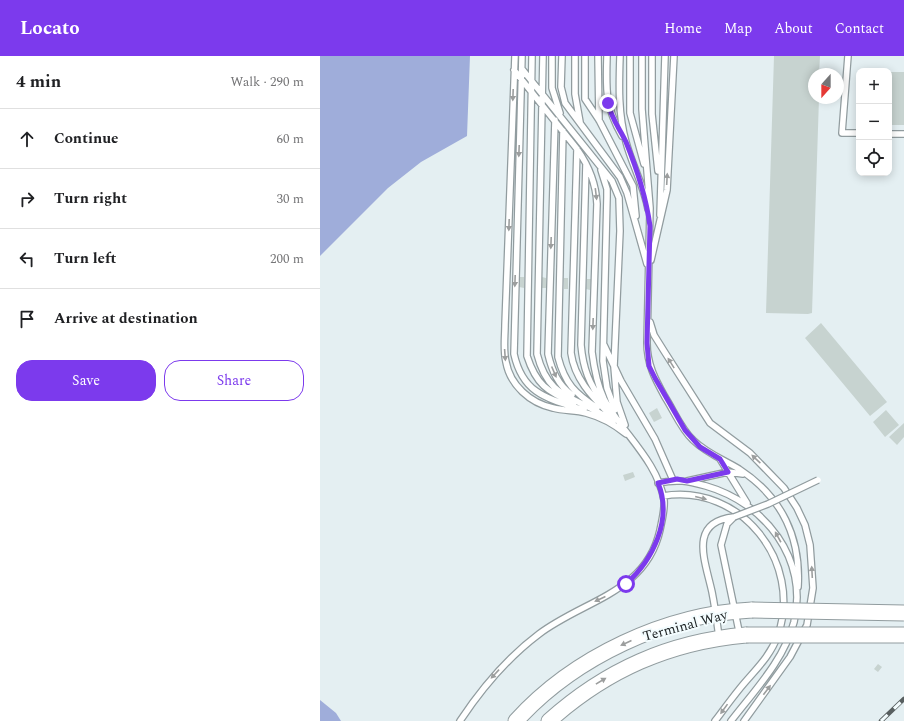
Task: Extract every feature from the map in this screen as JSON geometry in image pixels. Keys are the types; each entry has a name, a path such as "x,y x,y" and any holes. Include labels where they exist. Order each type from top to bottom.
{"main road":[{"name":"Terminal Way","path":"516,721 551,689 590,662 614,648 668,626 716,615 752,610 904,614"},
{"name":"Terminal Way","path":"548,721 569,703 620,669 674,648 719,638 743,635 904,635"}],"lane":[{"path":"522,56 514,341 517,366 528,385 542,396 600,415 626,433 633,440"},
{"path":"532,56 526,342 530,366 539,382 549,392 608,419 633,440"},
{"path":"543,56 536,343 541,368 544,377 557,390 603,415 633,440"},
{"path":"552,56 552,88 555,100 565,122"},
{"path":"562,56 561,87 568,109 580,122 620,177 627,193 649,270"},
{"path":"575,56 575,94 580,122"},
{"path":"585,56 585,99 599,120 633,186 635,194 636,222"},
{"path":"598,56 599,120"},
{"path":"607,56 608,103 615,124 626,142"},
{"path":"620,56 619,97 626,142 644,194 650,226"},
{"path":"630,56 630,113 649,184"},
{"path":"642,56 642,109 649,184 650,226 647,354 655,378 692,439 720,459 749,476 769,495 779,508 789,527 798,555 798,599 794,622 785,645 762,683 731,721"},
{"path":"652,56 652,114 661,190"},
{"path":"658,231 661,190 665,56"},
{"path":"649,270 667,190 674,56"},
{"path":"848,56 842,133 856,133"},
{"path":"515,59 618,191 620,208 614,367 617,402 622,418 633,440"},
{"path":"515,59 505,325 505,360 507,369 516,385 536,402 553,408 596,416 608,421 626,433"},
{"path":"514,70 577,149 586,162 595,183 597,204 593,361 599,388 605,400 633,440"},
{"path":"555,120 548,345 550,364 557,380 567,392 606,416 633,440"},
{"path":"564,131 558,357 566,380 572,388 612,419 633,440"},
{"path":"892,134 904,134"},
{"path":"577,149 570,346 572,364 579,379 585,387 633,440"},
{"path":"586,162 581,345 582,361 587,378 593,389 633,440"},
{"path":"460,721 494,675 538,635 568,615 621,588 634,577 643,566 656,544 662,521 663,496 658,483 615,410 607,388 602,361 607,197 605,180 598,164"},
{"path":"648,312 654,335 702,412 720,432 761,463 784,488 797,508 810,545 813,588 807,625 790,657 744,721"},
{"path":"603,336 606,350 614,367 655,439 673,480"},
{"path":"720,459 749,506"},
{"path":"687,481 728,472 738,472 749,476"},
{"path":"658,483 673,480 687,481 722,491 749,506 769,524 778,536 790,562 798,588"},
{"path":"719,638 702,545 709,528 720,519 734,517 768,504 818,480"},
{"path":"663,496 676,494 692,496 717,503 731,510 760,533 772,550 778,566 783,602 780,628 775,642 760,667 742,686 715,721"},
{"path":"734,517 727,524 722,535 722,554 743,635"},
{"path":"557,721 569,703"}],"water":[{"path":"320,56 470,56 467,136 421,162 388,188 320,256"},
{"path":"320,700 336,713 341,721 320,721"}],"building":[{"path":"774,56 820,56 819,68 808,68 808,104 819,104 812,313 766,313"},
{"path":"892,72 904,72 904,125 892,125"},
{"path":"520,277 524,277 524,288 519,287"},
{"path":"542,277 546,278 546,288 541,288"},
{"path":"564,278 568,278 568,289 564,289"},
{"path":"587,279 591,279 590,290 586,289"},
{"path":"821,323 887,402 870,416 805,338"},
{"path":"657,408 662,418 654,422 649,413"},
{"path":"886,410 899,425 885,437 873,422"},
{"path":"904,423 904,437 897,445 889,437"},
{"path":"633,472 635,477 625,481 623,475"},
{"path":"878,664 882,667 878,672 874,669"}],"railway":[{"path":"881,721 904,699"}],"route":[{"path":"608,103 615,124 626,142 648,208 650,226 647,354 649,366 685,430 700,447 720,459 728,472 687,481 677,479 658,483 663,496 664,508 656,544 643,566 626,584"}]}
